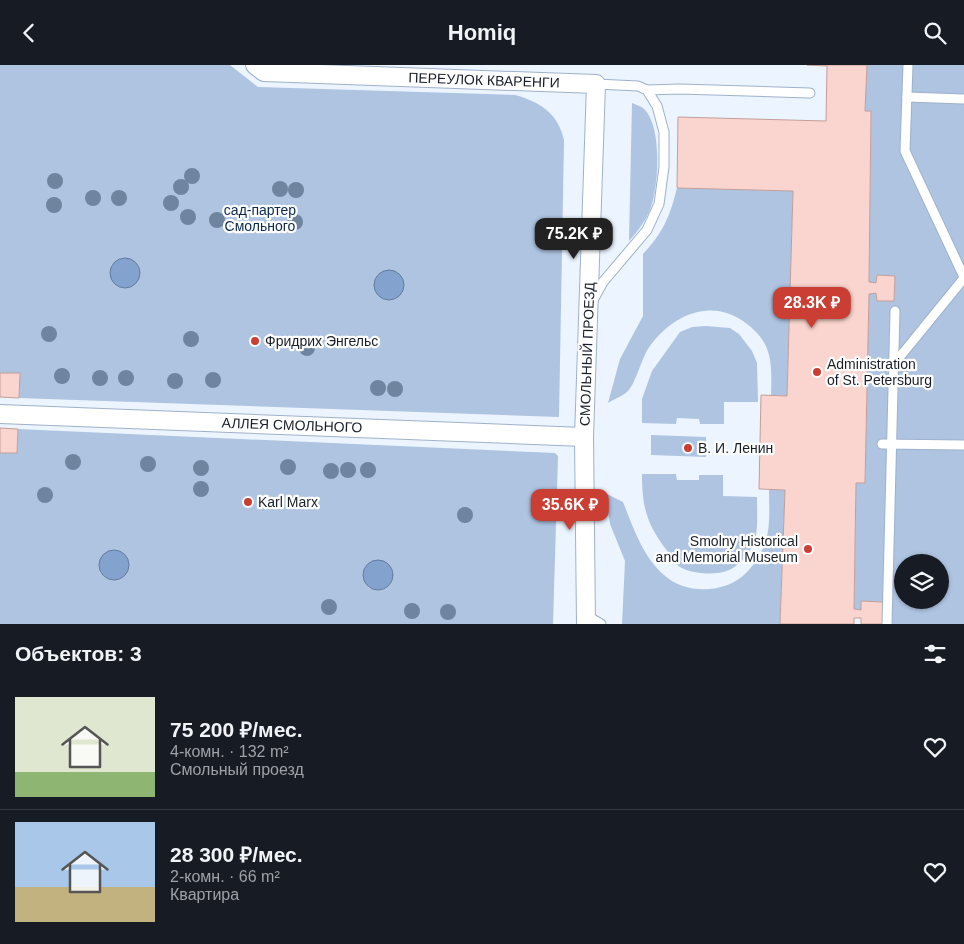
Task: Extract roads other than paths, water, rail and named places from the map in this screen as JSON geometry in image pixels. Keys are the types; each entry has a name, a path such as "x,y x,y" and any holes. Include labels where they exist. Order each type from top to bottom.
{"street":[{"name":"ПЕРЕУЛОК КВАРЕНГИ","path":"255,65 264,73 596,84"},
{"name":"СМОЛЬНЫЙ ПРОЕЗД","path":"591,621 584,437 596,84"},
{"name":"АЛЛЕЯ СМОЛЬНОГО","path":"0,414 584,437"}],"lane":[{"path":"894,364 964,278 905,151 908,65"},
{"path":"596,84 638,86 647,90 679,89 810,93"},
{"path":"588,308 603,282 647,230 659,204 664,167 664,132 657,106 647,90"},
{"path":"907,97 964,99"},
{"path":"888,624 895,311"},
{"path":"882,444 964,445"}],"place":[{"name":"Фридрих Энгельс","path":"255,341"},
{"name":"Administration of St. Petersburg","path":"817,372"},
{"name":"В. И. Ленин","path":"688,448"},
{"name":"Karl Marx","path":"248,502"},
{"name":"Smolny Historical and Memorial Museum","path":"808,549"}],"park label":[{"name":"сад-партер Смольного","path":"260,218"}]}
